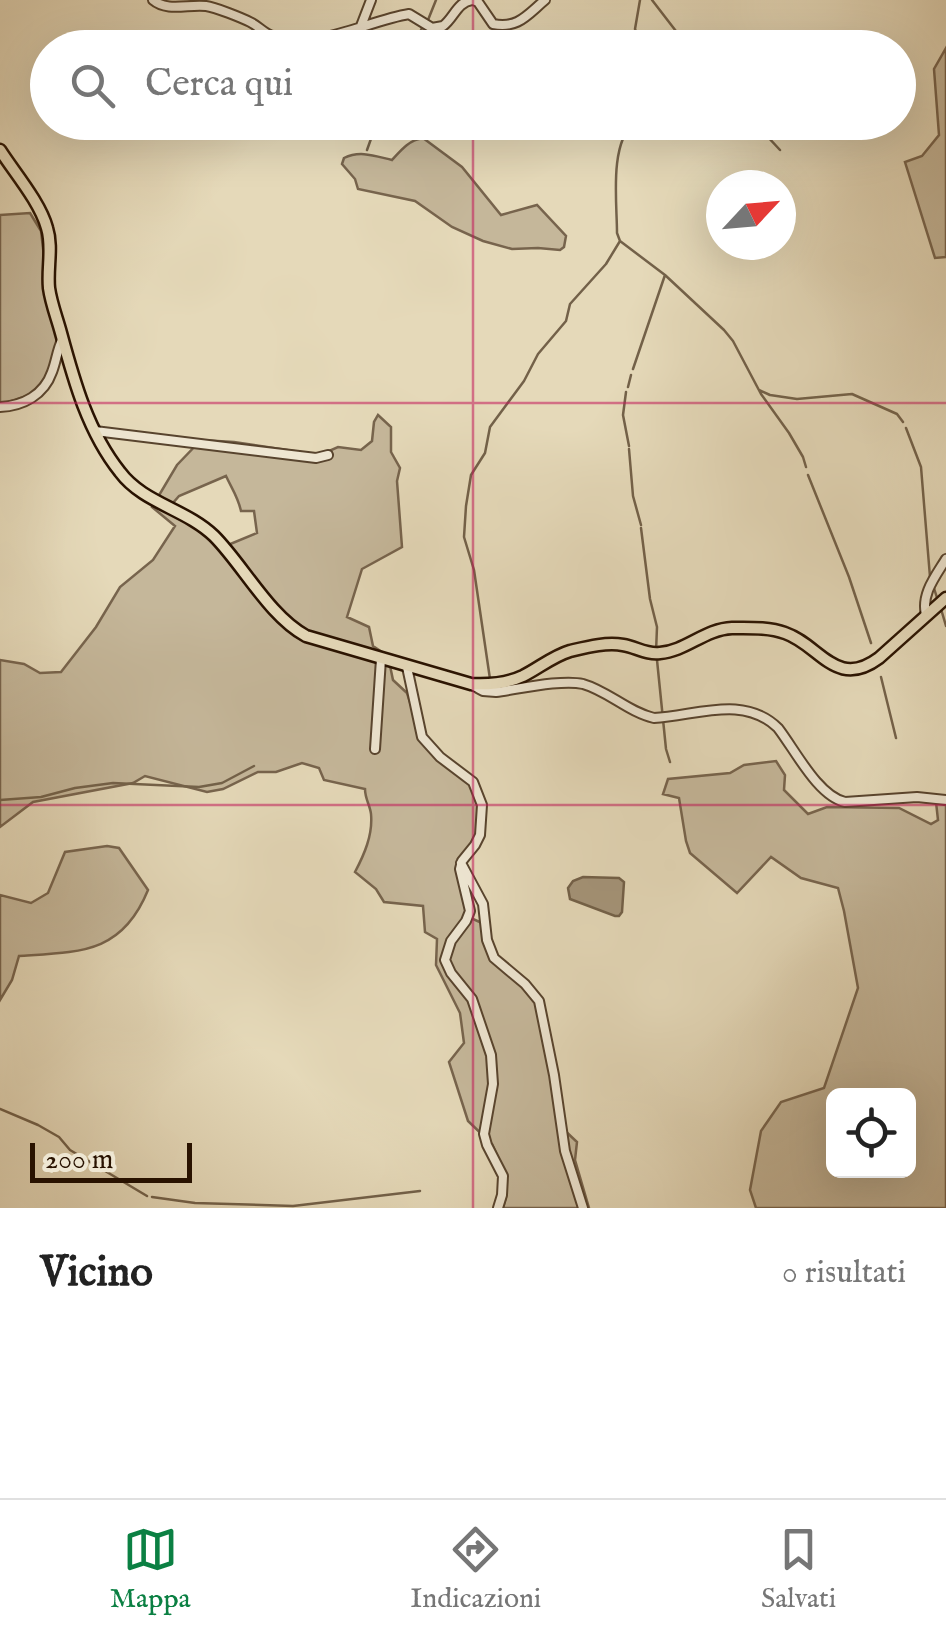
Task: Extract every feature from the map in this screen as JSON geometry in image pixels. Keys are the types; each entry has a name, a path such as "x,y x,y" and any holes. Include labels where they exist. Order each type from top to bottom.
{"main road":[{"path":"0,150 46,222 49,286 62,339 77,388 116,468 150,497 202,526 294,628 310,638 470,684 513,680 562,654 596,646 624,646 657,654 722,629 771,630 790,635 833,666 852,668 873,662 941,602"}],"street":[{"path":"153,0 166,6 212,6 261,30"},
{"path":"361,26 372,0"},
{"path":"352,30 409,14 432,28 443,26 458,6 473,0 493,24 506,27 515,25 546,0"},
{"path":"0,408 23,404 42,387 52,374 62,339"},
{"path":"95,431 316,458 328,455"},
{"path":"926,615 923,602 946,559"},
{"path":"375,749 381,659"},
{"path":"407,667 422,736 440,758 473,782 479,794 480,834 461,863 460,873 470,911 451,941 446,960 450,973 472,999 491,1055 493,1084 484,1134 503,1176 498,1208"},
{"path":"470,684 496,692 578,683 644,716 726,708 754,712 778,728 824,790 837,800 946,800"},
{"path":"461,863 483,904 494,958 531,989 541,1008 567,1158 583,1208"}],"shaded area":[{"path":"946,48 946,257 935,258 905,162 922,156 939,135 934,69"},
{"path":"426,140 462,167 501,215 537,205 566,236 564,247 512,249 483,241 452,227 415,201 358,189 342,164 344,158 356,154 392,160 409,143"},
{"path":"30,213 41,231 58,341 49,374 30,395 5,403 0,402 0,215"},
{"path":"378,415 391,427 391,452 400,468 397,481 402,547 362,569 347,617 369,627 373,646 388,656 393,680 407,693 421,736 471,784 479,801 476,837 457,869 466,916 482,923 486,945 526,987 537,1005 560,1126 577,1142 575,1160 589,1208 503,1208 505,1173 492,1144 468,1121 449,1062 464,1043 460,1013 436,965 437,939 425,932 423,906 384,902 376,889 355,872 371,830 365,789 324,780 319,768 302,763 276,772 258,772 223,789 207,792 145,776 133,783 33,802 0,827 0,660 24,664 40,673 61,672 96,627 120,587 153,560 175,526 152,507 177,465 201,440 320,455 338,447 361,450 372,441","holes":["226,476 241,511 254,511 257,533 228,545 202,520 173,503 179,496"]},
{"path":"776,761 785,775 784,790 808,814 827,807 899,808 931,824 938,820 936,802 946,805 946,1208 756,1208 750,1190 761,1131 781,1102 824,1088 858,988 838,888 801,878 771,857 737,893 690,853 679,798 663,794 668,779 730,773 744,765"},
{"path":"119,848 148,890 137,911 125,927 97,946 19,956 12,980 0,1000 0,895 31,903 48,893 65,852"},
{"path":"583,877 619,878 624,882 619,916 570,899 568,888"}],"waterway":[{"path":"428,20 436,0"},
{"path":"635,30 640,0"},
{"path":"652,0 675,30"},
{"path":"367,150 371,140"},
{"path":"623,140 616,174 620,241 665,275 724,330 806,467"},
{"path":"771,140 780,150"},
{"path":"490,679 474,570 464,537 471,475 485,453 490,427 524,381 538,354 566,321 570,304 606,264 620,241"},
{"path":"633,369 665,275"},
{"path":"628,387 631,375"},
{"path":"759,390 797,399 852,394 897,414 903,422"},
{"path":"626,392 623,415 629,446"},
{"path":"906,428 921,467 930,577"},
{"path":"629,449 633,496 641,525"},
{"path":"808,475 871,643"},
{"path":"641,528 657,627 656,652"},
{"path":"933,585 938,601"},
{"path":"941,609 946,626"},
{"path":"657,660 670,762"},
{"path":"881,677 896,738"},
{"path":"0,800 41,797 113,783 199,787 222,783 254,766"},
{"path":"0,1109 59,1137 70,1150 147,1196"},
{"path":"152,1197 195,1203 293,1206 420,1191"}]}
